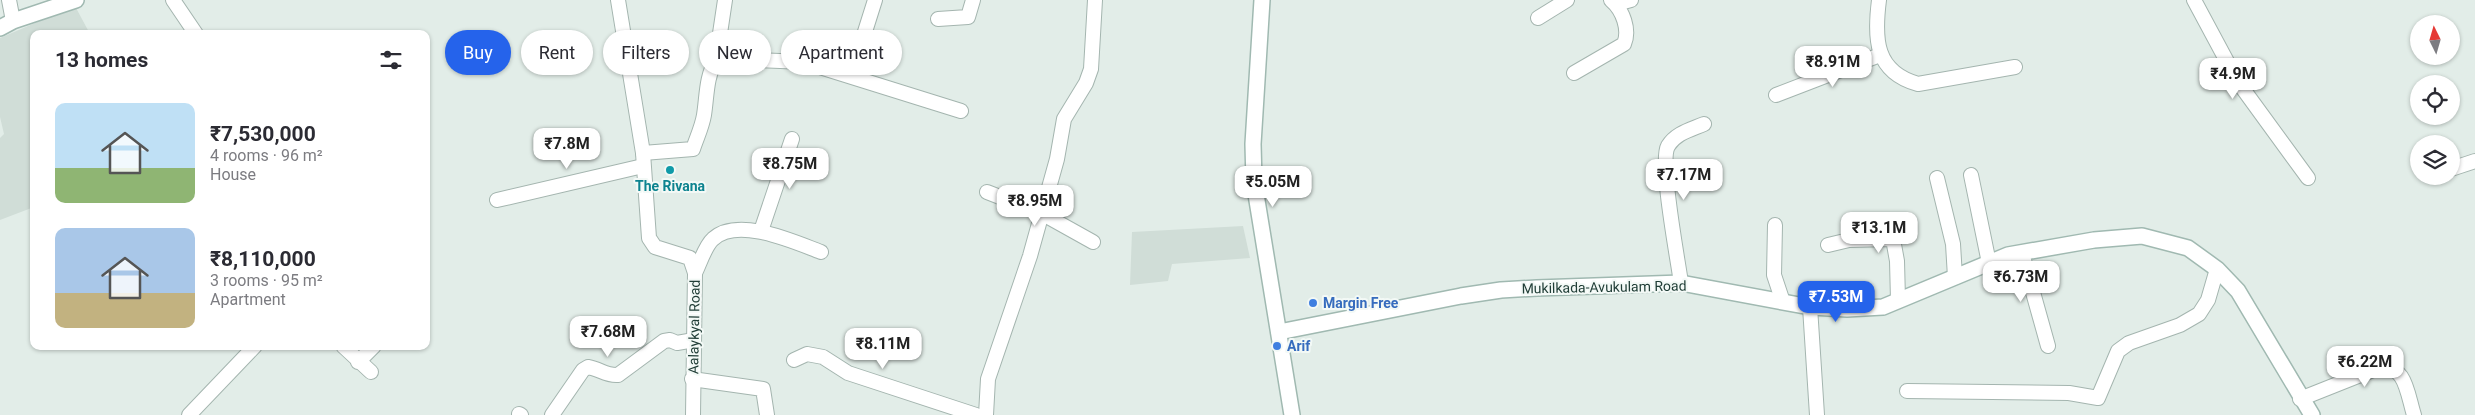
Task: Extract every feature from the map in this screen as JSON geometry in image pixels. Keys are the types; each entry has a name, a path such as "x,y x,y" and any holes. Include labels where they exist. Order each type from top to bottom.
{"main road":[{"path":"7,25 76,0"},
{"path":"1262,0 1253,144 1254,182 1292,415"},
{"name":"Mukilkada-Avukulam Road","path":"1279,332 1501,290 1681,283 1810,307 1847,309 1883,306 2008,256 2094,240 2142,236 2188,248 2217,269 2238,291 2300,399 2312,415"}],"street":[{"path":"7,25 9,0"},
{"path":"173,0 193,30"},
{"path":"618,0 643,159 649,238 656,247 697,257 711,240 719,234 729,231 761,231 821,252"},
{"path":"720,30 725,0"},
{"path":"851,76 875,0"},
{"path":"938,19 968,16 973,0"},
{"path":"986,415 988,379 1030,256 1056,159 1064,119 1086,83 1091,69 1095,0"},
{"path":"1538,18 1567,0"},
{"path":"1574,73 1624,44 1627,37 1627,27 1614,2 1631,0"},
{"path":"1879,0 1876,23 1880,55 1890,70 1903,80 1918,84 2015,67"},
{"path":"2194,0 2238,82 2308,178"},
{"path":"1776,95 1880,55"},
{"path":"771,61 804,62 962,111"},
{"path":"497,200 643,159 692,149 700,131 710,75"},
{"path":"1681,283 1668,193 1667,147 1677,136 1704,124"},
{"path":"761,231 792,139"},
{"path":"2460,165 2475,161"},
{"path":"1971,176 1990,263"},
{"path":"1937,178 1953,244 1955,277"},
{"path":"987,192 1041,214 1093,242"},
{"path":"1775,225 1774,275 1783,302"},
{"path":"1828,245 1849,240 1892,239 1897,261 1898,300"},
{"path":"2022,253 2048,346"},
{"name":"Aalaykyal Road","path":"694,415 692,379 697,257"},
{"path":"1907,391 2068,393 2098,398 2118,351 2129,343 2180,324 2199,314 2208,300 2217,269"},
{"path":"1810,307 1818,415"},
{"path":"552,415 583,370 588,367 600,370 609,376 618,375 664,341 670,340 677,343 694,340"},
{"path":"189,415 251,350"},
{"path":"346,350 371,372"},
{"path":"358,362 370,350"},
{"path":"794,360 807,354 823,358 848,373 976,415"},
{"path":"2300,399 2387,366 2396,368 2401,375 2414,415"},
{"path":"692,379 763,388 767,415"}],"shaded area":[{"path":"75,6 88,30 30,30 30,209 0,220 0,138 4,134 0,117 0,38"},
{"path":"1243,226 1250,258 1172,264 1168,281 1130,285 1132,232"}],"place":[{"name":"The Rivana","path":"670,170"},
{"name":"Margin Free","path":"1313,303"},
{"name":"Arif","path":"1277,346"}]}
